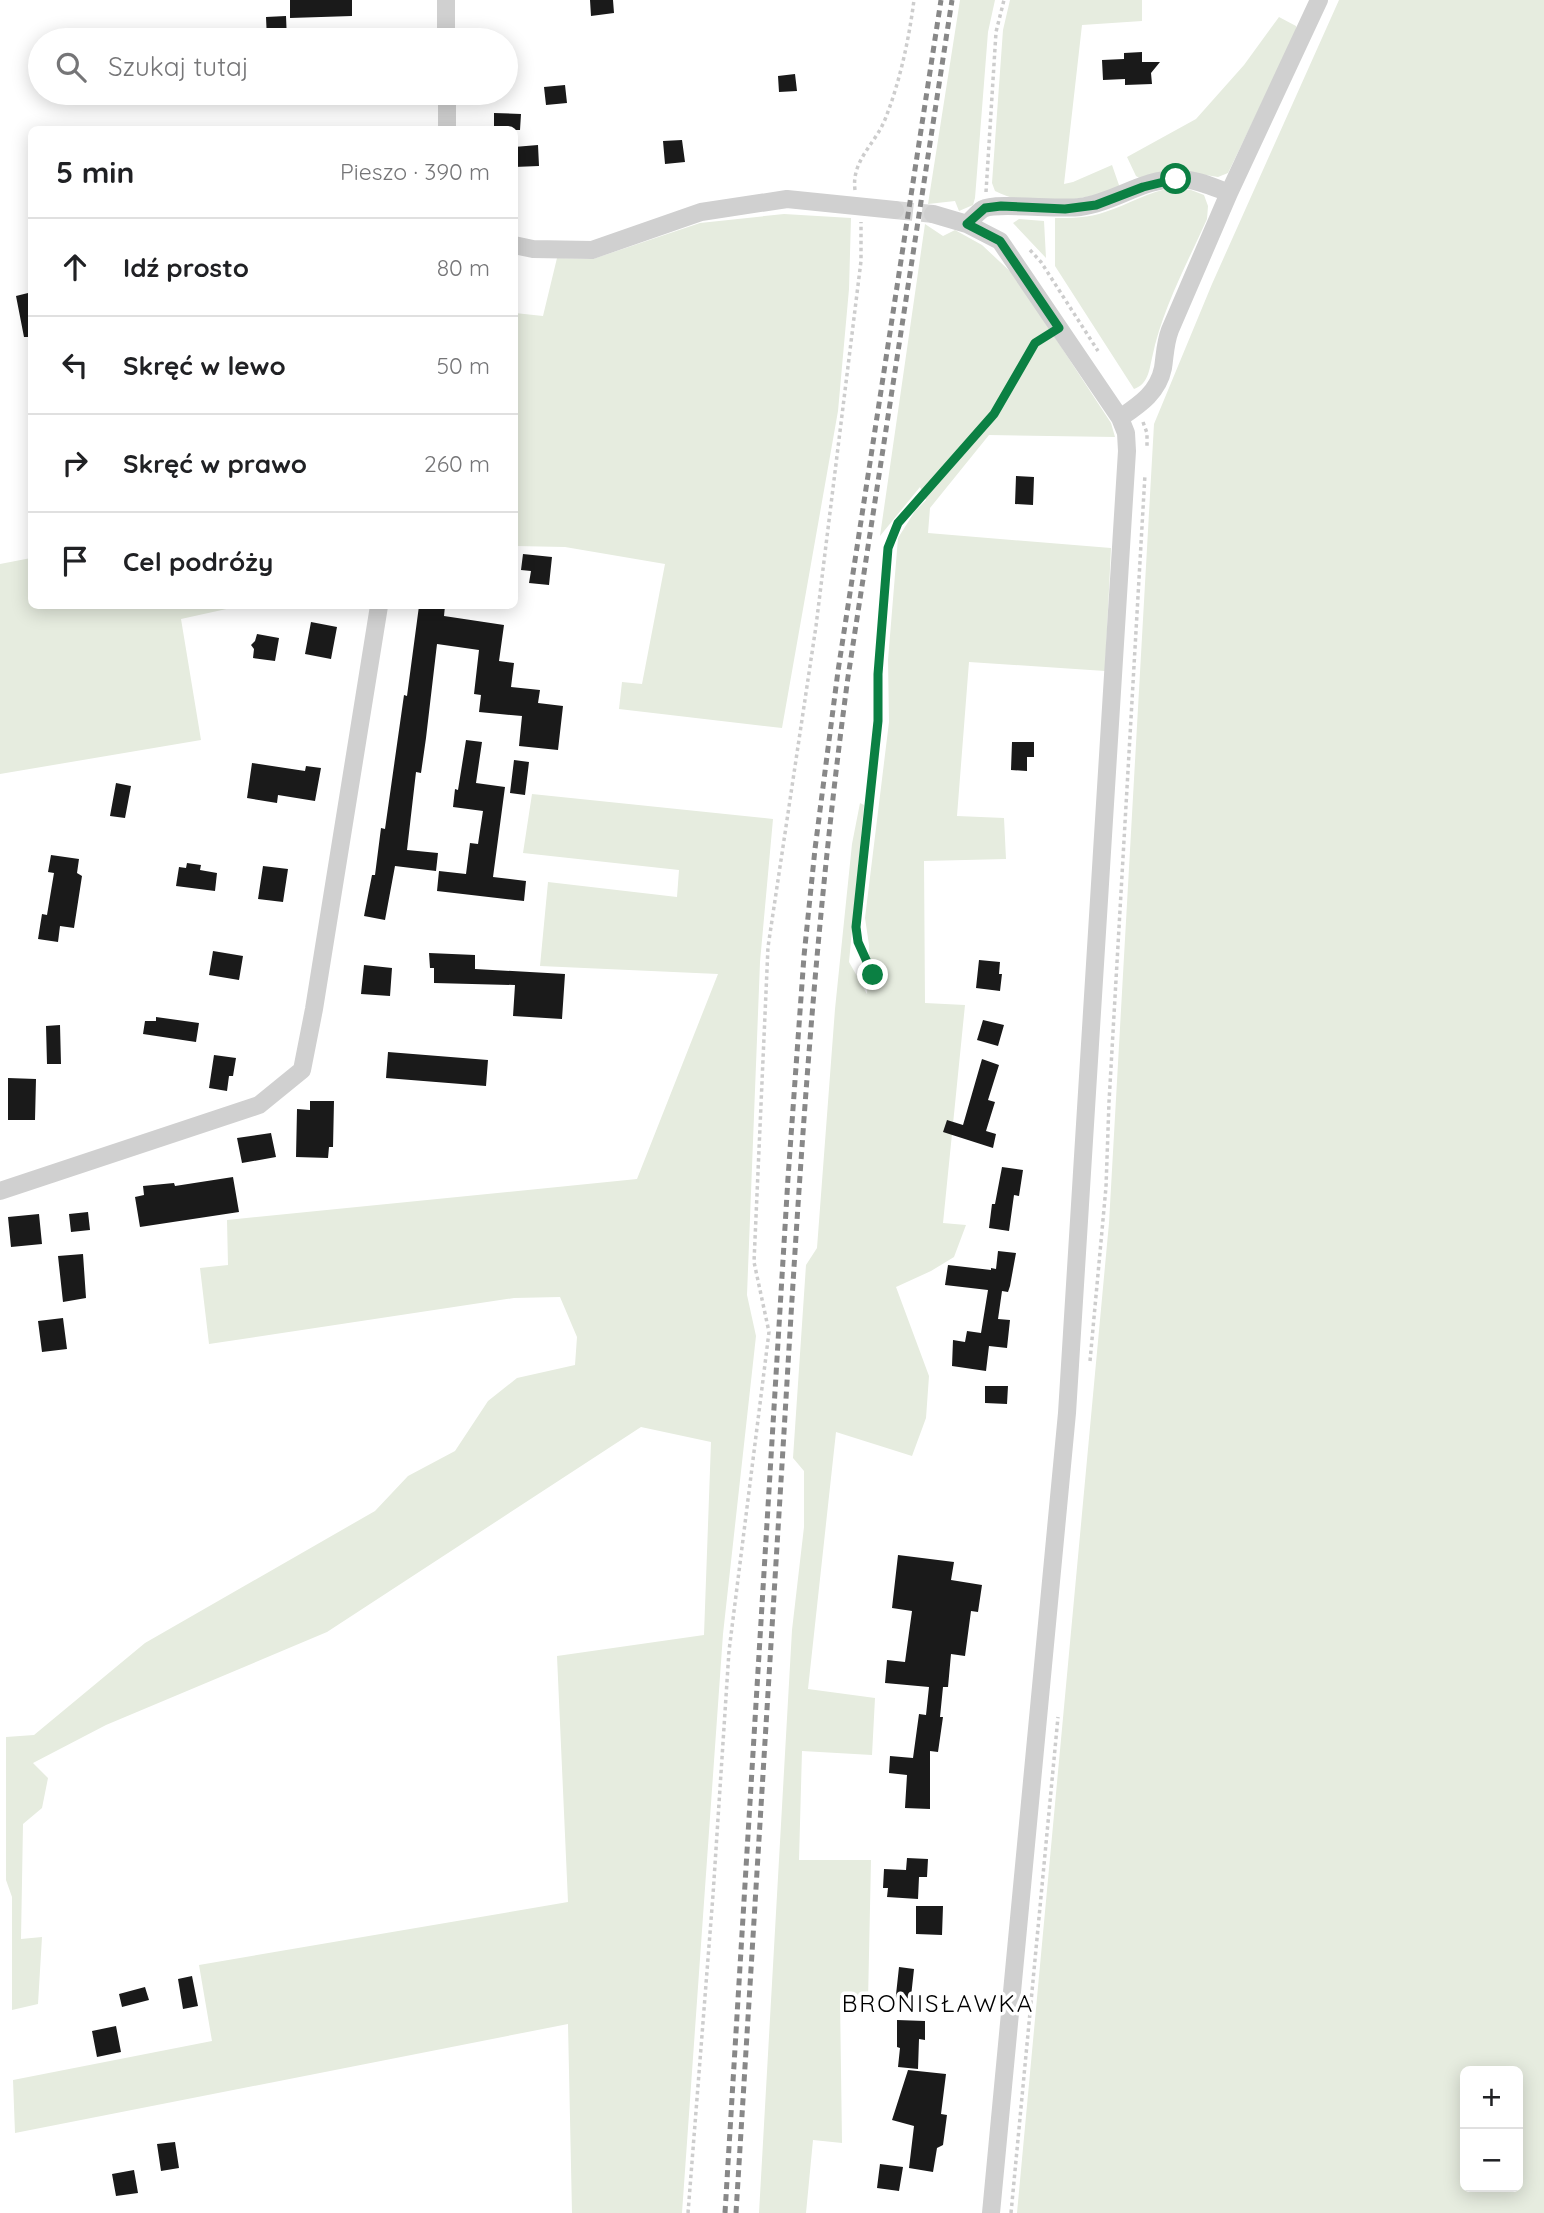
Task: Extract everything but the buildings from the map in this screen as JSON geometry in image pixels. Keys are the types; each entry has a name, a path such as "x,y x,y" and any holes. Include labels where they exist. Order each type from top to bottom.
{"street":[{"path":"446,0 446,28"},
{"path":"1121,418 1154,390 1162,370 1165,343 1170,330 1229,193 1319,0"},
{"path":"447,105 447,126"},
{"path":"967,224 985,208 1001,206 1065,209 1096,205 1143,187 1176,179 1197,181 1229,193"},
{"path":"518,246 533,250 592,250 701,212 787,200 895,210"},
{"path":"933,214 967,224 1000,241 1121,418 1126,433 1127,451 1067,1413 991,2213"},
{"path":"0,1191 259,1105 302,1070 379,609"}],"path":[{"path":"688,2213 729,1651 769,1332 754,1262 768,947 816,626 860,275 862,225 853,176 885,121 914,0"},
{"path":"985,208 996,32 1004,0"},
{"path":"873,975 858,942 856,927 878,721 878,674 888,548 898,523 994,414 1035,343 1059,328"}],"shaded area":[{"path":"960,0 995,0 988,32 975,198 973,205 959,211 955,201 928,204"},
{"path":"1010,0 1142,0 1142,21 1082,25 1064,184 1112,165 1120,188 1073,199 1040,202 1009,197 995,191 992,183 1003,30"},
{"path":"1339,0 1544,0 1544,2213 1017,2213 1109,1223 1154,424 1212,284"},
{"path":"1279,17 1296,26 1297,30 1228,173 1218,177 1175,170 1141,179 1136,176 1127,157 1196,119 1244,65"},
{"path":"1173,188 1204,195 1208,206 1207,219 1169,304 1147,376 1139,387 1134,389 1055,266 1055,218 1099,214 1155,192"},
{"path":"784,214 851,218 849,289 838,411 782,728 619,709 622,682 642,684 665,564 565,547 518,546 518,313 543,316 557,258 593,259 700,223"},
{"path":"1019,219 1044,221 1046,258 1013,223"},
{"path":"925,224 943,236 955,230 982,245 1014,275 1111,423 1115,437 989,435 930,508 928,533 1111,548 1105,671 969,662 957,816 1004,818 1006,859 924,861 925,1003 965,1005 943,1223 966,1225 954,1257 896,1287 929,1376 926,1418 912,1456 836,1432 808,1689 875,1698 872,1755 802,1751 799,1860 871,1860 868,2001 840,1998 842,2143 813,2140 806,2213 759,2213 792,1630 804,1527 804,1471 793,1458 806,1265 817,1248 835,1009 852,844 860,803 864,805 849,962 867,994 869,945 865,918 889,722 888,660 898,538 915,511 926,500 920,487 880,536"},
{"path":"28,559 28,609 226,609 181,619 201,740 0,774 0,564"},
{"path":"532,794 773,819 760,962 747,1295 756,1336 723,1634 682,2213 572,2213 568,2024 15,2133 13,2080 212,2041 199,1965 568,1902 557,1656 704,1635 711,1442 641,1427 327,1632 106,1725 33,1763 48,1778 42,1808 23,1824 21,1939 42,1937 38,2004 12,2010 12,1897 6,1880 6,1737 34,1735 145,1643 375,1511 408,1476 455,1451 488,1401 517,1378 575,1365 577,1337 560,1297 514,1298 209,1344 200,1268 228,1265 227,1220 637,1179 718,974 540,966 548,882 677,897 679,870 523,853"}],"tunnel":[{"path":"895,210 933,214"}],"railway":[{"path":"725,2213 804,956 838,671 941,0"},
{"path":"736,2213 796,1243 826,865 848,677 952,0"}],"district":[{"name":"BRONISŁAWKA","path":"938,2004"}],"route":[{"path":"873,975 858,942 856,927 878,721 878,674 888,548 898,523 994,414 1035,343 1059,328 1000,241 967,224 985,208 1001,206 1065,209 1096,205 1159,181 1176,179"}]}
